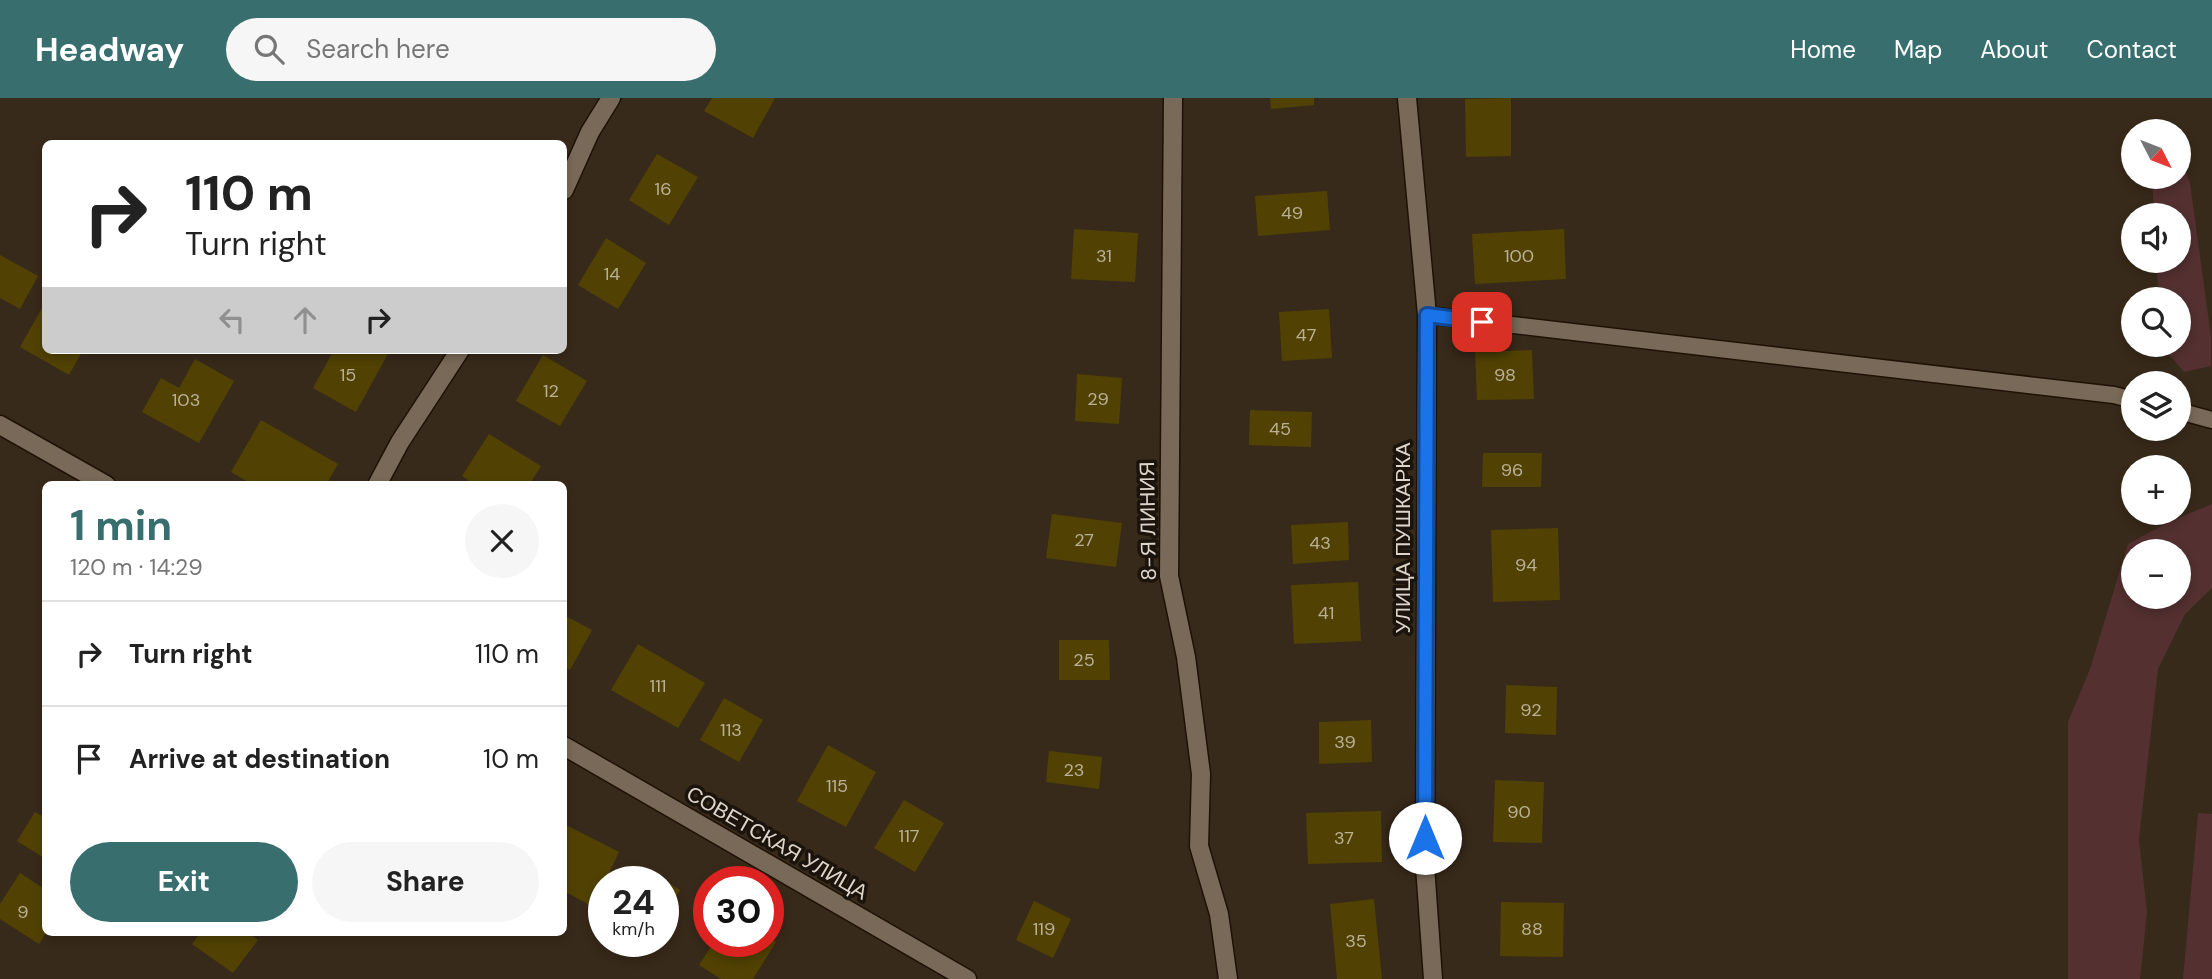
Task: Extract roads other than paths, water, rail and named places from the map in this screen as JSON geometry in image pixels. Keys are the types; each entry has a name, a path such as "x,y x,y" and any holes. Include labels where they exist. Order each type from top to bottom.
{"street":[{"path":"567,183 590,132 611,98"},
{"name":"8-Я ЛИНИЯ","path":"1173,98 1168,576 1186,657 1201,774 1199,846 1220,914 1227,979"},
{"name":"УЛИЦА ПУШКАРКА","path":"1407,98 1427,315 1425,866 1433,979"},
{"path":"379,481 400,442 457,354"},
{"path":"0,425 99,481"},
{"name":"СОВЕТСКАЯ УЛИЦА","path":"567,748 967,979"}],"lane":[{"path":"1427,315 2121,397"},
{"path":"2191,414 2212,420"}]}
